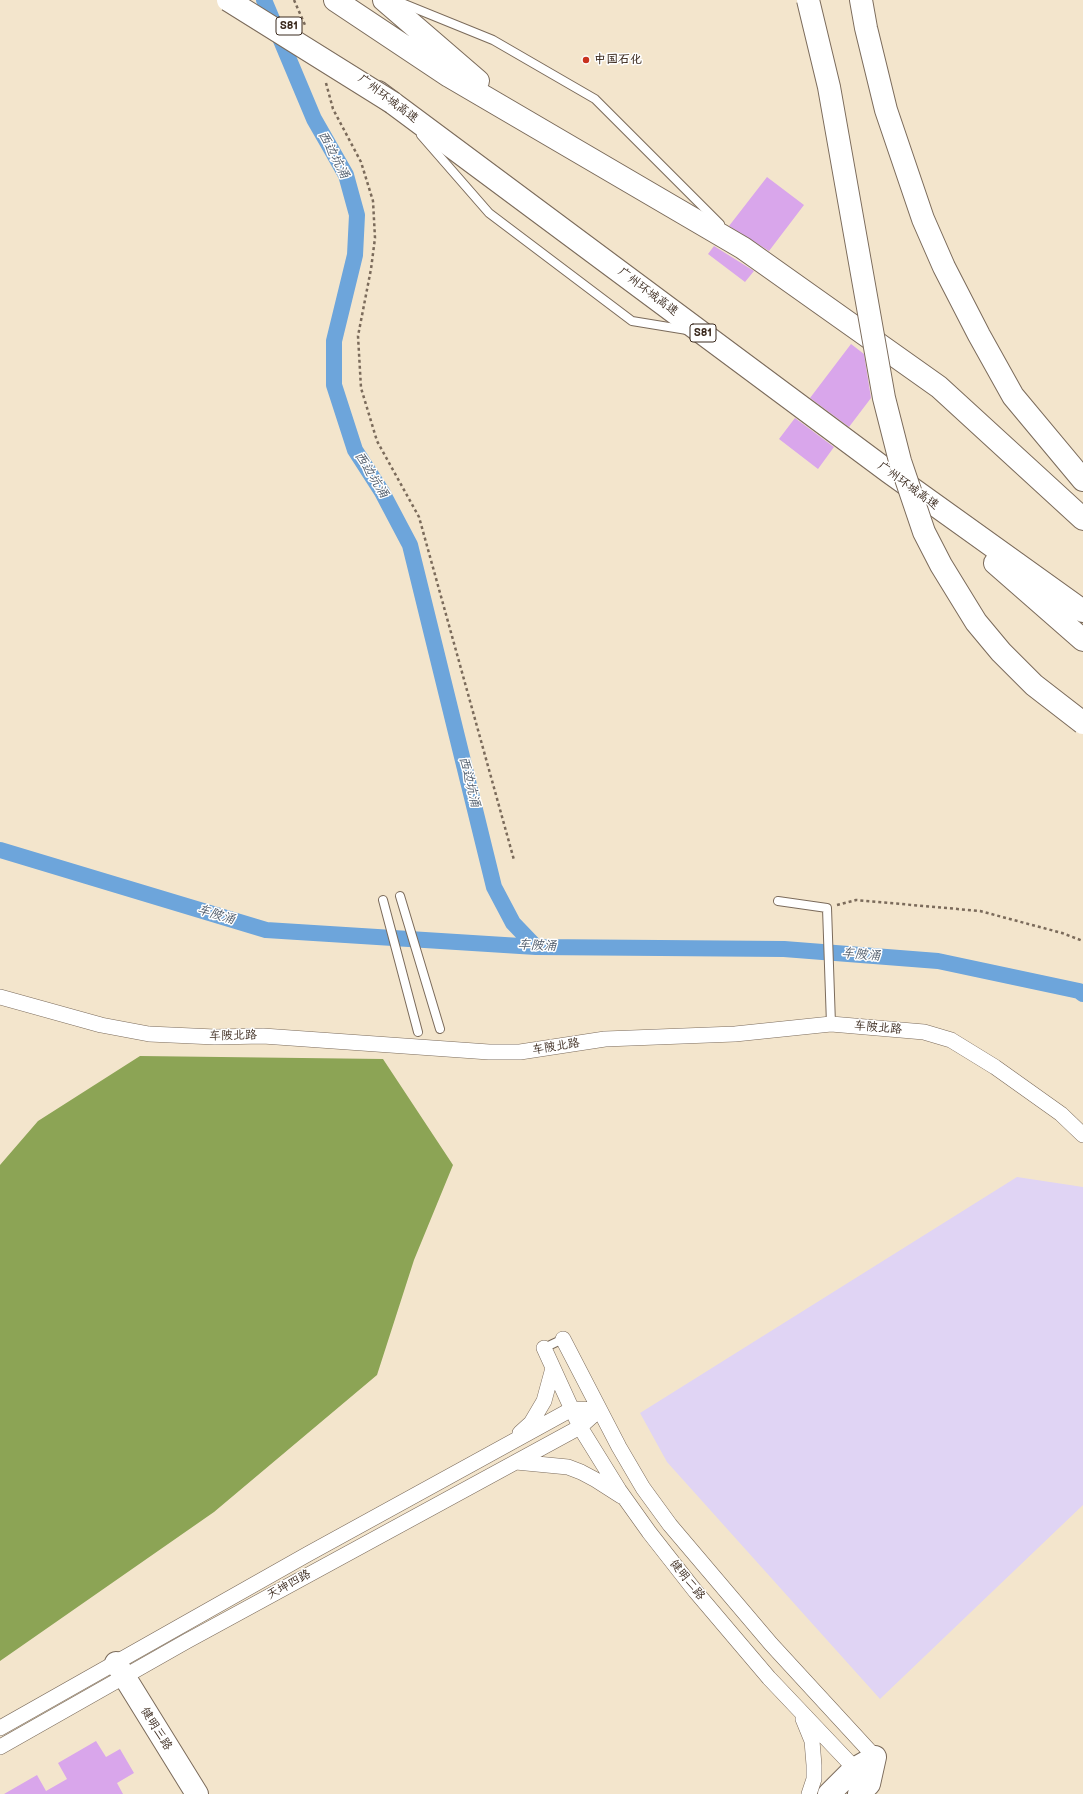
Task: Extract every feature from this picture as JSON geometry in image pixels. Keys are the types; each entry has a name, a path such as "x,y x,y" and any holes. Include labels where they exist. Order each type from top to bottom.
{"main road":[{"path":"228,0 393,103"},
{"name":"广州环城高速","path":"254,0 889,472 1083,611"},
{"path":"335,0 360,15 449,76 743,248 939,387 1083,519"},
{"path":"384,0 515,114"},
{"path":"808,0 829,87 884,398 900,461 924,532 941,565 976,622 1001,652 1034,684 1083,723"},
{"path":"861,0 866,28 886,110 923,219 944,267 979,336 1013,396 1083,480"},
{"path":"889,472 1083,640"},
{"name":"健明三路","path":"120,1670 197,1794"},
{"path":"829,1794 861,1782 875,1757"}],"street":[{"name":"车陂北路","path":"0,997 101,1025 149,1034 216,1037 263,1036 489,1052 520,1052 605,1039 735,1034 831,1024 924,1032 951,1040 995,1067 1061,1114 1083,1135"},
{"name":"健明二路","path":"563,1340 619,1448 643,1488 670,1525 771,1644 875,1757"},
{"name":"健明二路","path":"544,1348 580,1427 626,1500 649,1532 696,1592 769,1678 801,1712 861,1782"},
{"path":"508,1444 530,1422 544,1401 553,1368"},
{"path":"572,1409 600,1410"},
{"name":"天坤四路","path":"0,1747 120,1670 508,1444 572,1409"},
{"name":"天坤四路","path":"0,1728 120,1670 281,1589 580,1427 600,1410"},
{"path":"516,1462 568,1467 582,1472 626,1500"},
{"path":"801,1712 812,1742 814,1779 809,1794"}],"lane":[{"path":"395,0 493,40 595,99 743,248"},
{"path":"393,103 489,213 626,317 632,321 702,332"},
{"path":"400,896 440,1029"},
{"path":"383,900 418,1032"},
{"path":"778,901 827,908 831,1024"},
{"path":"544,1348 563,1340"}],"path":[{"path":"294,0 306,28"},
{"path":"325,82 332,109 361,162 374,201 375,238 371,269 358,336 361,388 377,441 419,517 514,860"},
{"path":"827,908 856,900 980,911 1062,933 1083,941"}],"shaded area":[{"path":"1017,1177 1083,1187 1083,1505 880,1699 667,1462 640,1413"}],"green space":[{"path":"140,1056 383,1059 453,1165 414,1260 377,1375 214,1512 0,1661 0,1165 38,1121"}],"building":[{"path":"767,177 804,205 769,251 729,226"},
{"path":"714,246 754,271 745,282 708,254"},
{"path":"851,344 864,354 871,398 849,427 810,398"},
{"path":"795,418 834,447 818,469 779,439"},
{"path":"96,1741 106,1757 120,1749 134,1773 117,1783 123,1794 4,1794 37,1775 46,1791 67,1779 58,1763"}],"waterway":[{"name":"西边坑涌","path":"264,0 314,119 346,175 357,215 355,255 334,341 334,385 355,450 382,492 410,545 494,887 513,923 536,947"},
{"name":"车陂涌","path":"0,850 266,930 536,947 784,949 938,961 1079,991 1083,994"}],"place":[{"name":"中国石化","path":"586,60"}]}
